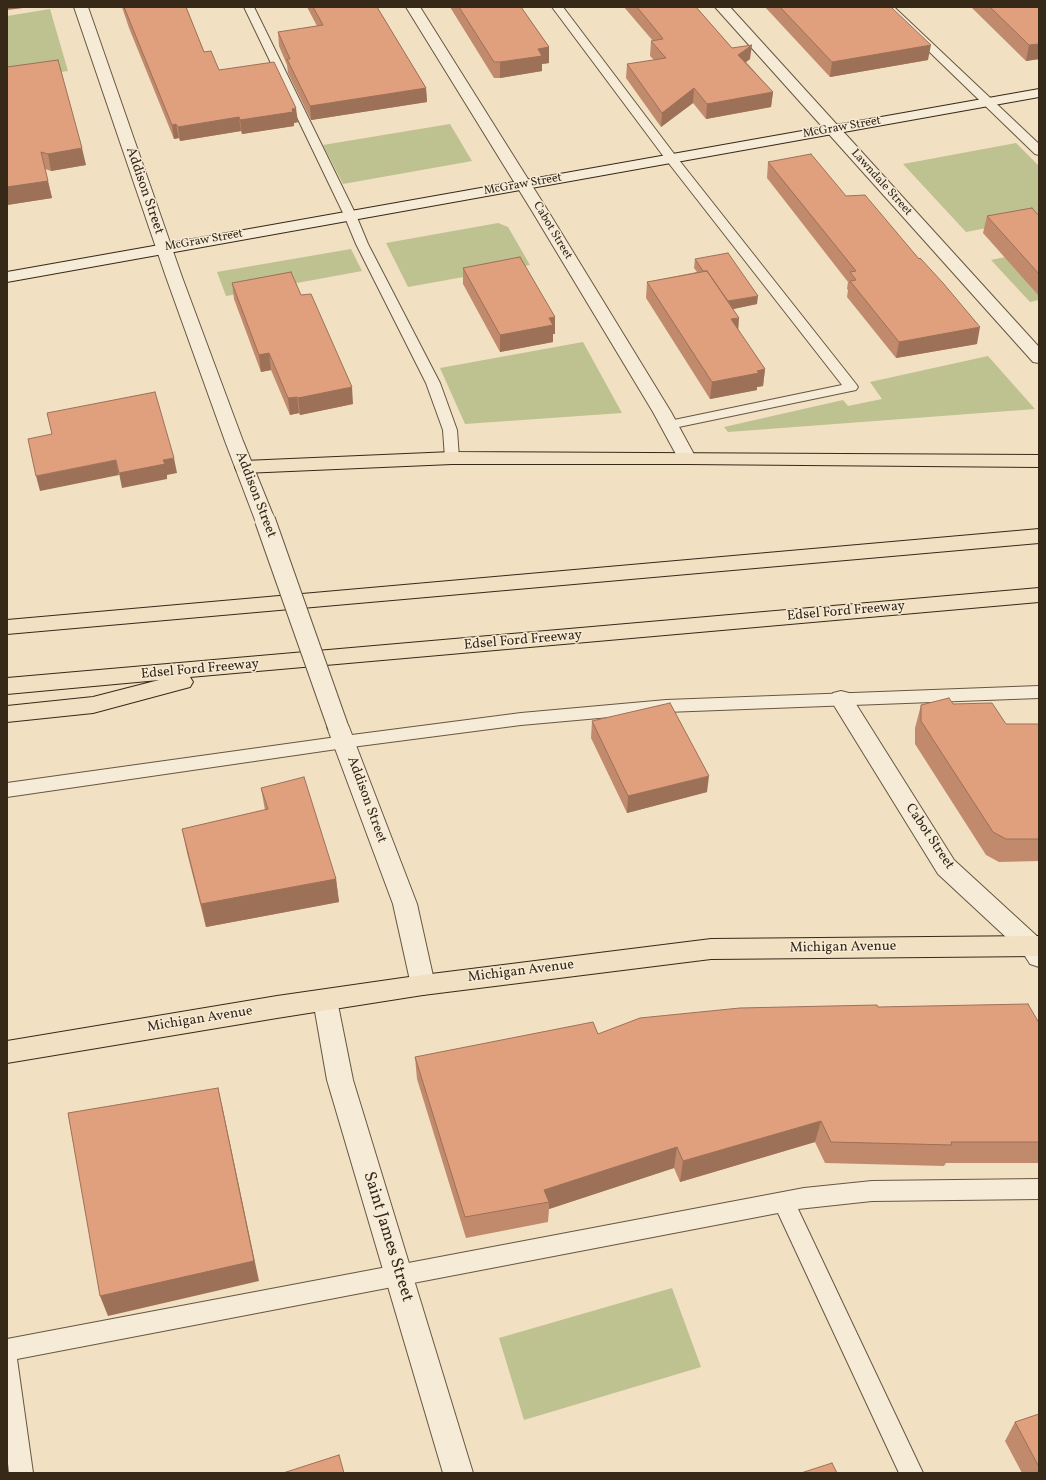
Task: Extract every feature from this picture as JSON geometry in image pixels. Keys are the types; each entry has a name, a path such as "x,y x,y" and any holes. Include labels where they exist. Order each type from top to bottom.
{"main road":[{"path":"244,467 452,458 687,458 1039,461"},
{"path":"7,627 1039,536"},
{"name":"Edsel Ford Freeway","path":"7,686 1039,595"},
{"path":"7,714 93,705 242,666"},
{"name":"Michigan Avenue","path":"7,1052 423,985 711,949 1037,950"}],"street":[{"name":"Addison Street","path":"81,7 164,249 265,520 341,734 405,904 423,985"},
{"name":"Cabot Street","path":"413,7 523,184 669,425 687,458"},
{"name":"Lawndale Street","path":"722,7 1039,358"},
{"name":"McGraw Street","path":"7,277 1039,93"},
{"name":"Cabot Street","path":"841,699 946,867 1037,950"},
{"name":"Saint James Street","path":"325,1000 340,1080 458,1473"}],"lane":[{"path":"249,7 350,215 362,244 433,383 450,430 452,458"},
{"path":"557,7 671,158 851,387 669,425"},
{"path":"888,7 1039,151"},
{"path":"7,790 341,734 522,720 666,706 1039,692"},
{"path":"7,1350 398,1274 804,1198 872,1191 1039,1189"},
{"path":"784,1202 911,1473"},
{"path":"7,1362 21,1473"}],"green space":[{"path":"50,9 68,71 7,79 7,16"},
{"path":"450,124 472,161 343,184 323,145"},
{"path":"1016,143 1039,166 1039,218 966,232 903,164"},
{"path":"498,223 508,227 530,265 408,287 386,243"},
{"path":"351,249 362,271 226,296 217,272"},
{"path":"1039,250 1039,300 1030,302 991,260"},
{"path":"583,342 622,413 465,424 440,368"},
{"path":"988,356 1035,409 728,432 724,427 843,400 848,406 882,399 870,382"},
{"path":"672,1288 701,1367 524,1420 499,1338"}],"building":[{"path":"124,7 186,7 204,52 211,51 219,70 274,62 296,108 292,109 293,112 240,120 239,117 178,127 176,124 172,125"},
{"path":"313,7 377,7 426,88 310,106 287,59 290,59 278,32 323,25"},
{"path":"459,7 521,7 549,47 538,49 542,56 494,62"},
{"path":"637,7 696,7 732,48 752,45 738,55 773,92 707,104 694,88 662,113 627,64 666,58 651,41 663,39"},
{"path":"780,7 891,7 931,45 832,62"},
{"path":"990,7 1039,7 1039,44 1029,45"},
{"path":"58,60 82,148 48,154 41,152 48,181 7,187 7,67"},
{"path":"811,154 846,196 865,195 919,259 920,258 943,283 980,327 899,342 850,281 856,280 850,272 856,271 768,162"},
{"path":"1032,208 1039,216 1039,274 987,216"},
{"path":"728,253 758,296 728,301 707,271 703,271 695,259"},
{"path":"520,257 555,317 549,318 553,325 500,335 463,268"},
{"path":"707,271 739,318 731,319 765,369 757,371 759,373 712,382 647,282"},
{"path":"291,272 301,295 311,294 352,387 298,398 288,398 269,353 259,355 232,283"},
{"path":"155,392 174,458 163,460 165,464 119,473 116,460 36,476 28,439 52,434 47,413"},
{"path":"949,698 953,704 992,703 1006,724 1039,724 1039,839 1006,839 993,832 921,721 921,705"},
{"path":"670,703 709,776 628,796 592,721"},
{"path":"304,777 336,879 201,904 182,829 268,809 261,788"},
{"path":"1028,1004 1039,1023 1039,1142 951,1142 952,1145 831,1142 821,1121 683,1161 677,1147 544,1190 549,1202 465,1217 415,1057 593,1022 598,1034 640,1018 740,1008"},
{"path":"218,1088 254,1261 100,1296 68,1113"},
{"path":"1039,1414 1039,1467 1015,1422"},
{"path":"339,1455 344,1473 283,1473"},
{"path":"832,1463 837,1473 801,1473"}]}
